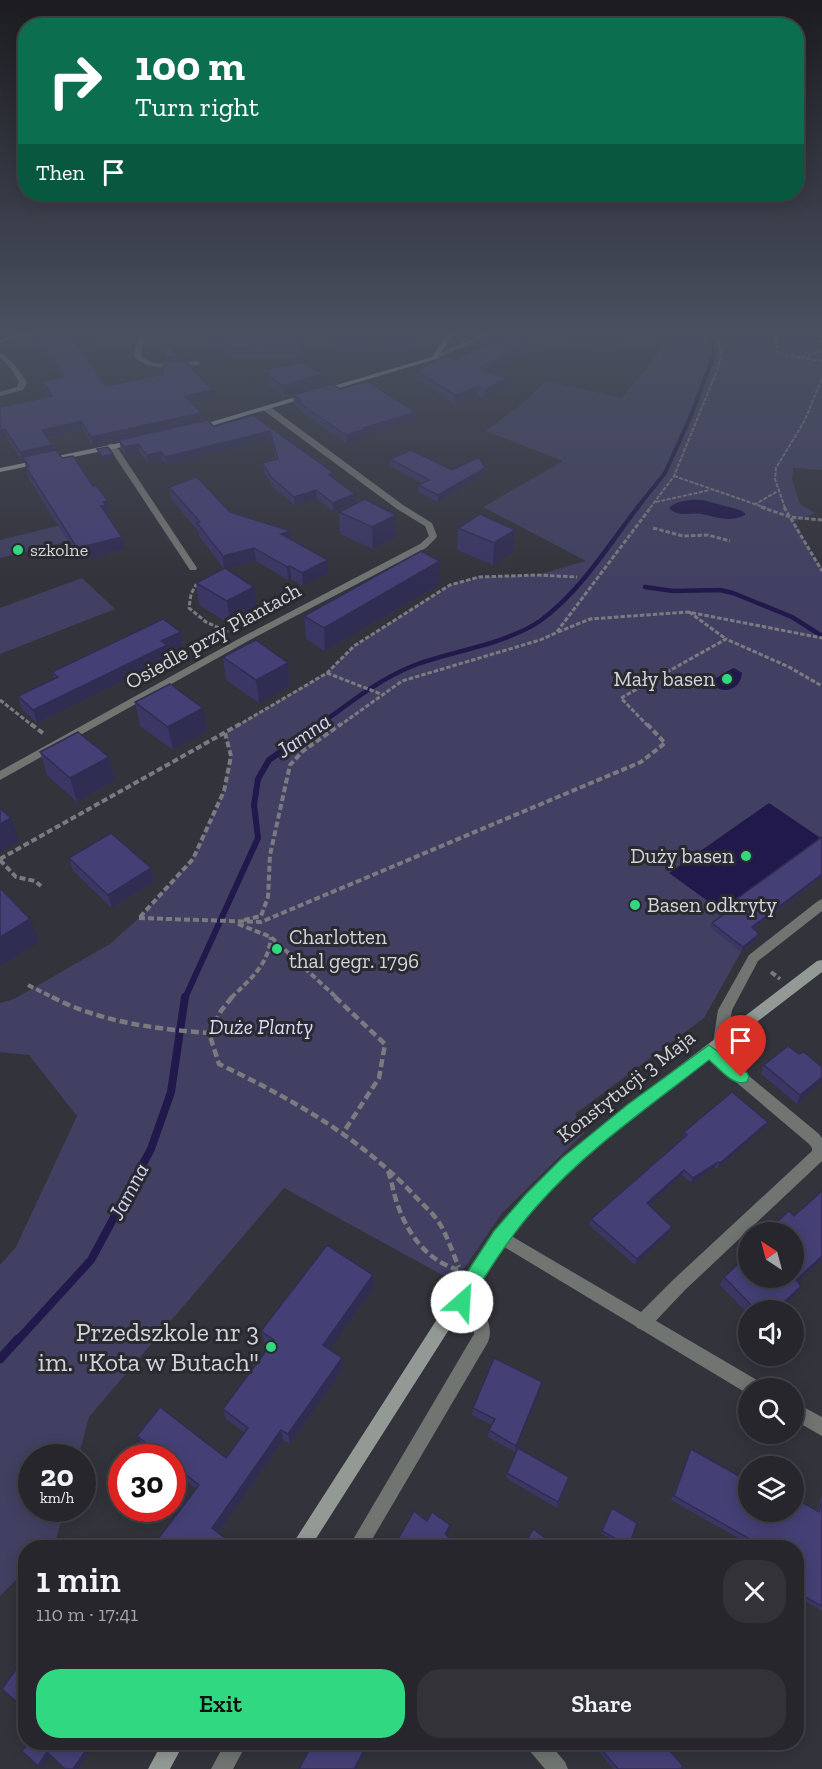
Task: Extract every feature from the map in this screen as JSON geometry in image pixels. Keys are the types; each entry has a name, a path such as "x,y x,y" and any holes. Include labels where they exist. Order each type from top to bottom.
{"street":[{"path":"190,429 235,417"},
{"name":"Osiedle przy Plantach","path":"0,776 245,639 423,546 433,536 429,525 400,507 278,417"},
{"path":"0,470 145,439"},
{"path":"112,446 193,568"},
{"path":"643,1322 679,1285 819,1154 820,1146 814,1139 714,1047 724,1010 753,958 822,904"},
{"name":"Konstytucji 3 Maja","path":"304,1540 501,1237 532,1200 567,1164 632,1110 822,965"},
{"path":"501,1237 738,1378"},
{"path":"362,1540 482,1336 481,1321 459,1300"},
{"path":"804,1417 822,1427"},
{"path":"158,1769 170,1750"},
{"path":"221,1769 233,1750"},
{"path":"542,1750 558,1769"}],"path":[{"path":"556,633 674,476 698,417"},
{"path":"806,417 776,467 775,475 778,491 790,517 822,571"},
{"path":"674,476 790,517 822,520"},
{"path":"656,502 711,490"},
{"path":"754,505 778,491"},
{"path":"653,528 683,537 708,535 730,541"},
{"path":"193,568 197,574 197,584 191,594 189,608 206,622 228,632"},
{"path":"41,886 35,880 16,877 0,859 327,673 354,646 450,585 479,577 537,575 578,577"},
{"path":"688,612 726,639 789,667 822,686"},
{"path":"235,922 261,916 268,897 270,855 290,765 303,751 402,681 540,640 590,619 688,612 822,638"},
{"path":"225,733 231,756 224,791 193,859 139,918 261,922 641,762 666,743 621,698 726,639"},
{"path":"327,673 381,694"},
{"path":"0,700 45,735"},
{"path":"235,922 271,937 385,1044 379,1078 343,1133"},
{"path":"271,937 271,952 259,972 225,1005 209,1033 219,1064 281,1094 343,1133 384,1166 410,1188 435,1216 457,1262"},
{"path":"771,972 780,979"},
{"path":"28,985 79,1011 160,1029 209,1033"},
{"path":"384,1166 389,1173 400,1212 410,1232 436,1259 460,1270"}],"green space":[{"name":"Duże Planty","path":"505,417 822,417 822,470 793,468 792,479 800,504 815,513 794,522 817,564 822,566 822,877 749,932 758,938 741,952 704,1018 575,1114 584,1133 502,1213 455,1282 284,1188 89,1417 82,1444 18,1444 18,1522 61,1522 56,1540 18,1540 18,1578 0,1596 0,1265 16,1247 77,1116 29,1055 0,1052 0,1003 14,999 110,944 139,918 193,859 224,791 231,756 225,733 327,673 354,646 450,585 479,577 537,575 586,561 483,507 563,461 486,431"},
{"name":"szkolne","path":"61,525 70,541 0,558 0,540"},
{"path":"82,578 115,609 0,654 0,608"}],"shaded area":[{"path":"703,500 740,510 745,515 734,519 724,519 702,514 680,514 669,508 676,503"},
{"name":"Mały basen","path":"734,668 742,673 736,686 723,690 714,686 712,681"},
{"name":"Duży basen","path":"769,803 822,839 723,912 669,873"}],"building":[{"path":"0,417 185,417 91,437 81,421 42,430 52,445 20,452 5,429 0,430"},
{"path":"255,417 334,473 329,475 355,494 333,503 316,490 294,497 271,477 263,463 278,459 270,431 165,457 161,452 147,455 138,444 124,447 119,440 208,420 214,427"},
{"path":"319,417 401,417 364,428 366,429 346,435"},
{"path":"108,447 113,454 102,457 97,449"},
{"path":"56,450 62,458 73,456 93,486 96,485 108,501 103,502 106,505 101,506 122,537 77,548 26,467 29,466 23,457"},
{"path":"411,450 452,470 479,457 485,468 438,495 418,485 429,480 390,459"},
{"path":"197,477 230,512 291,531 281,534 328,560 302,573 254,548 223,556 197,523 200,522 169,487"},
{"path":"365,499 396,515 372,527 339,512"},
{"path":"480,514 515,530 494,543 458,528"},
{"path":"421,551 440,561 324,628 304,616"},
{"path":"225,568 254,587 227,601 196,583"},
{"path":"163,619 181,632 161,641 167,645 33,710 18,696 58,677 52,672"},
{"path":"256,640 288,663 256,680 223,657"},
{"path":"170,684 203,708 168,727 135,702"},
{"path":"78,732 109,757 70,778 40,752"},
{"path":"0,808 11,818 0,824"},
{"path":"111,833 151,868 108,895 69,858"},
{"path":"822,837 822,874 752,927 759,934 743,947 712,923 723,915 720,912 724,908"},
{"path":"0,888 30,919 0,937"},
{"path":"788,1046 799,1054 804,1052 822,1067 822,1077 800,1095 764,1065"},
{"path":"732,1092 768,1122 720,1163 718,1162 693,1178 684,1170 647,1203 672,1227 637,1259 591,1219 687,1135 684,1132"},
{"path":"822,1191 822,1256 804,1273 804,1222 776,1222 789,1211 794,1216"},
{"path":"327,1245 373,1275 323,1345 342,1358 288,1434 281,1430 212,1528 225,1538 224,1540 157,1540 171,1522 186,1522 186,1502 199,1485 186,1475 186,1444 147,1444 137,1436 160,1407 226,1458 248,1428 223,1409 274,1340 261,1331"},
{"path":"738,1264 738,1288 799,1288 786,1300 746,1300 724,1277"},
{"path":"494,1358 542,1382 516,1446 489,1430 495,1419 473,1408"},
{"path":"518,1448 569,1477 558,1502 507,1473"},
{"path":"691,1449 738,1475 738,1522 804,1522 804,1504 819,1512 822,1502 822,1606 804,1596 804,1540 752,1540 674,1496"},
{"path":"612,1508 637,1523 631,1540 618,1540 602,1531"},
{"path":"414,1511 427,1521 432,1512 450,1525 445,1534 453,1540 398,1540"},
{"path":"533,1529 548,1540 527,1540"},
{"path":"18,1666 18,1703 2,1689"},
{"path":"86,1750 73,1769 65,1769 47,1752 38,1766 22,1751"},
{"path":"309,1750 364,1750 354,1769 299,1769"},
{"path":"602,1750 669,1750 683,1766 681,1769 618,1769"}],"waterway":[{"name":"Jamna","path":"637,508 665,473 691,417"},
{"name":"Jamna","path":"318,726 364,692 389,677 415,665 511,636 540,621 581,582 638,507"},
{"path":"645,587 673,591 720,590 733,593 792,617 822,636"},
{"name":"Jamna","path":"185,998 258,838 254,805 258,779 269,760 320,724"},
{"name":"Jamna","path":"17,1341 91,1260 151,1149 171,1092 185,997"},
{"name":"Jamna","path":"0,1359 18,1339"}],"place":[{"name":"szkolne","path":"18,550"},
{"name":"Mały basen","path":"727,679"},
{"name":"Duży basen","path":"746,856"},
{"name":"Basen odkryty","path":"635,905"},
{"name":"Charlotten thal gegr. 1796","path":"277,949"},
{"name":"Przedszkole nr 3 im. \"Kota w Butach\"","path":"271,1347"}],"route":[{"path":"462,1302 459,1300 472,1279 501,1237 532,1200 567,1164 632,1110 709,1051 741,1077"}]}
